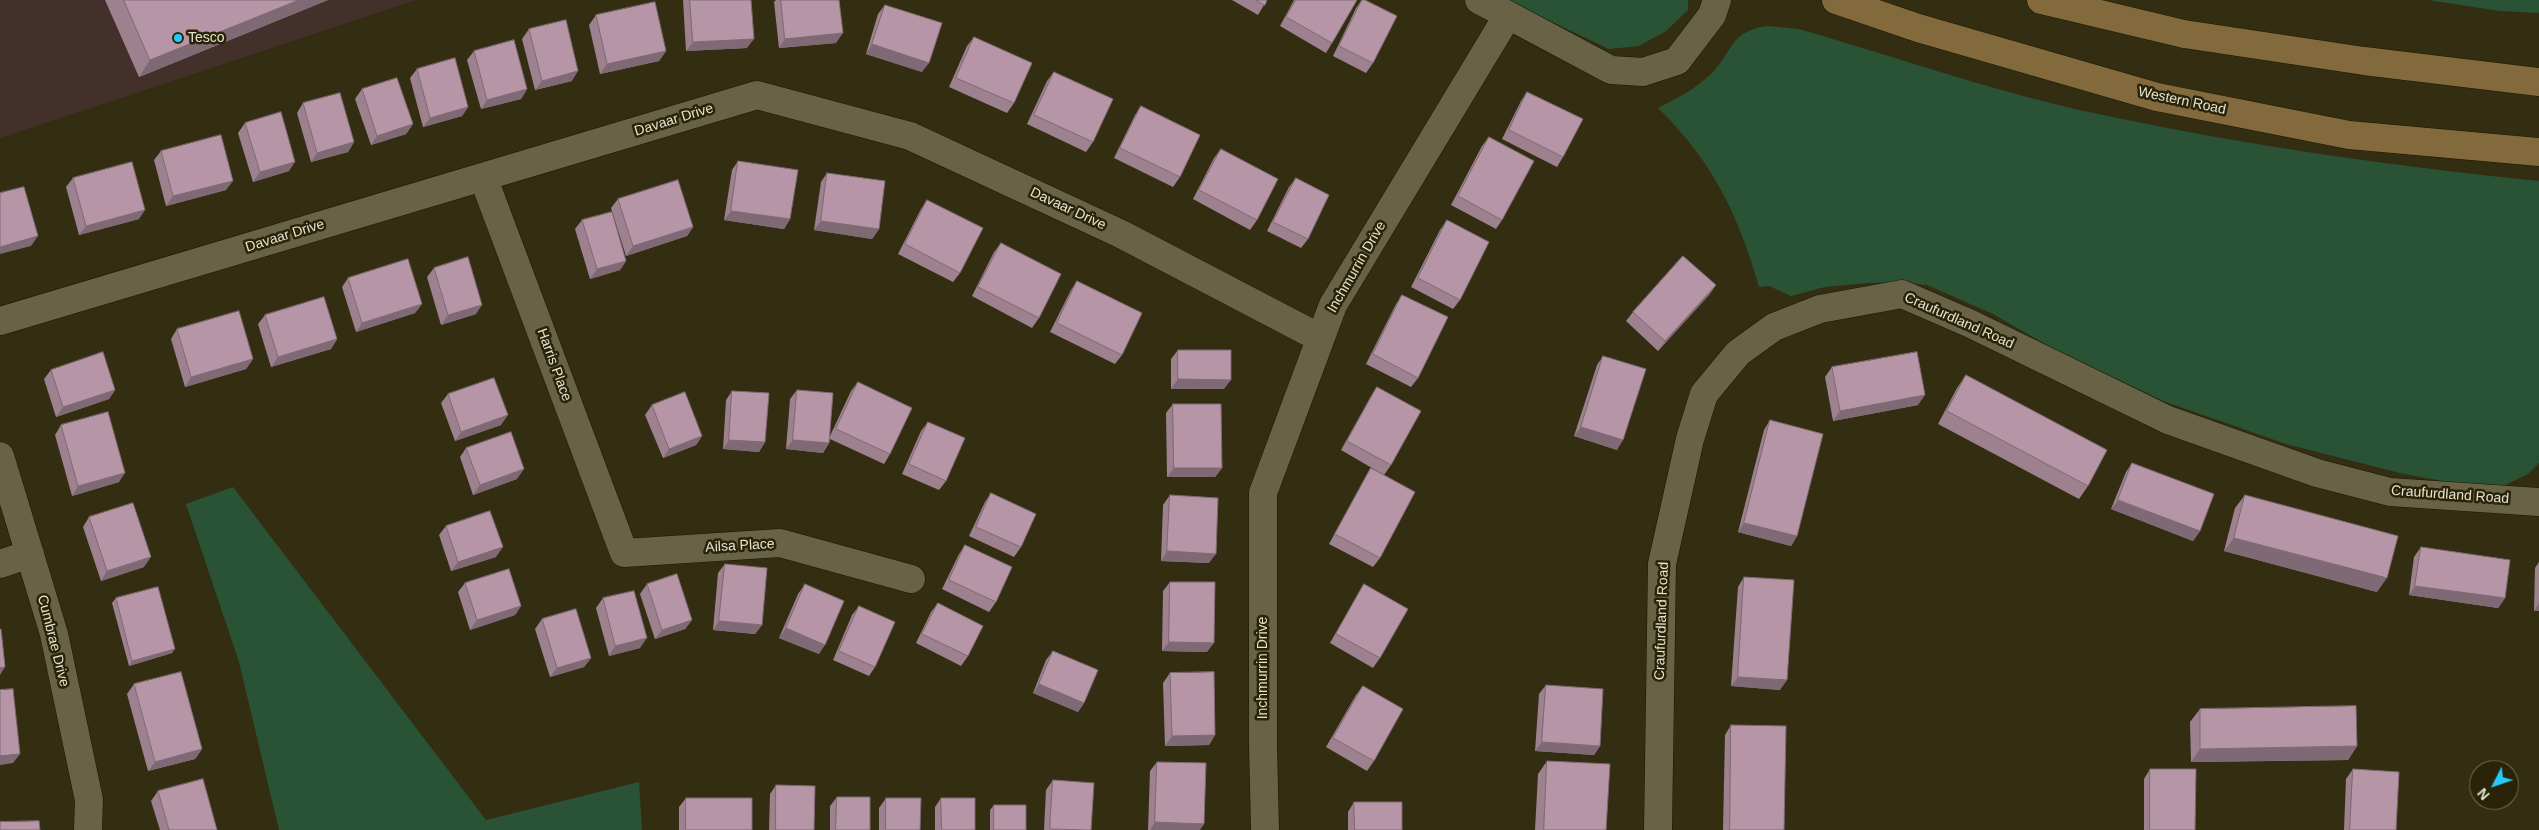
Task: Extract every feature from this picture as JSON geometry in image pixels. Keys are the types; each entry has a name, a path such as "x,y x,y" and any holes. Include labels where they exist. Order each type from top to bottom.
{"main road":[{"name":"Western Road","path":"1836,0 1918,28 2156,97 2349,135 2539,152"},
{"path":"2041,0 2184,34 2364,61 2539,82"}],"street":[{"path":"1479,0 1611,70 1621,69 1643,72 1677,61 1712,15 1717,0"},
{"name":"Inchmurrin Drive","path":"1265,830 1263,493 1333,305 1508,15"},
{"name":"Davaar Drive","path":"0,321 757,95 910,136 1121,234 1320,338"},
{"name":"Harris Place","path":"483,177 624,553"},
{"name":"Craufurdland Road","path":"1658,830 1662,564 1692,430 1704,394 1738,353 1774,327 1820,309 1902,294 1971,324 2168,420 2317,473 2390,492 2539,502"},
{"name":"Cumbrae Drive","path":"0,456 54,634 89,800 88,830"},
{"name":"Ailsa Place","path":"624,553 780,543 911,579"},
{"path":"0,564 30,554"}],"shaded area":[{"path":"0,0 416,0 0,138"}],"green space":[{"path":"1506,0 1688,0 1688,10 1666,31 1639,46 1609,49"},
{"path":"2428,0 2539,0 2539,13 2500,11"},
{"path":"1768,26 1799,29 2026,97 2157,126 2320,154 2539,181 2539,463 2528,474 2503,486 2454,483 2404,474 2286,444 2163,401 2052,348 1993,314 1927,285 1898,282 1867,283 1825,287 1791,296 1769,286 1759,287 1742,236 1721,190 1694,148 1658,108 1686,93 1711,74 1739,37 1746,32"},
{"path":"233,487 486,820 639,782 642,830 279,830 239,662 186,504"}],"building":[{"name":"Tesco","path":"124,0 299,0 150,60"},
{"path":"690,0 751,0 754,39 693,42"},
{"path":"781,0 839,0 843,33 785,39"},
{"path":"1256,0 1267,0 1265,5"},
{"path":"1296,0 1357,0 1332,43 1286,17"},
{"path":"1362,0 1397,16 1373,63 1339,46"},
{"path":"655,2 666,51 607,64 596,15"},
{"path":"885,5 942,23 929,63 872,44"},
{"path":"566,20 578,71 542,81 529,29"},
{"path":"974,37 1032,63 1014,103 956,78"},
{"path":"514,40 527,89 487,100 474,51"},
{"path":"455,58 468,107 430,118 417,69"},
{"path":"1054,72 1113,99 1093,142 1034,115"},
{"path":"397,78 413,124 377,136 362,89"},
{"path":"1527,92 1583,119 1563,157 1509,130"},
{"path":"340,93 354,142 317,153 303,103"},
{"path":"1141,106 1200,135 1180,177 1120,148"},
{"path":"281,112 295,162 260,172 245,123"},
{"path":"221,135 233,181 173,196 161,151"},
{"path":"1489,137 1534,161 1502,220 1458,196"},
{"path":"1221,149 1278,179 1257,220 1199,190"},
{"path":"738,161 798,170 790,219 731,211"},
{"path":"132,162 145,210 86,226 73,178"},
{"path":"827,173 885,181 879,229 821,221"},
{"path":"1296,178 1329,195 1308,239 1273,222"},
{"path":"678,180 693,227 633,246 618,199"},
{"path":"24,187 38,236 0,247 0,193"},
{"path":"927,200 983,228 960,273 905,244"},
{"path":"612,212 626,261 597,269 582,220"},
{"path":"1447,220 1489,242 1460,300 1418,278"},
{"path":"1001,243 1061,274 1039,318 978,287"},
{"path":"1683,256 1716,285 1665,341 1633,312"},
{"path":"468,257 482,305 448,315 434,268"},
{"path":"408,259 422,304 362,323 348,278"},
{"path":"1077,281 1142,313 1122,355 1057,323"},
{"path":"1402,295 1448,317 1418,378 1373,354"},
{"path":"324,297 337,339 278,357 265,315"},
{"path":"239,311 253,359 191,377 177,329"},
{"path":"1178,350 1231,350 1231,380 1178,379"},
{"path":"103,352 115,390 63,407 51,370"},
{"path":"1917,352 1925,395 1840,411 1832,367"},
{"path":"1603,356 1646,369 1623,440 1581,427"},
{"path":"1966,375 2107,450 2088,486 1947,411"},
{"path":"494,378 508,415 461,432 448,394"},
{"path":"858,382 912,408 890,454 836,429"},
{"path":"1377,387 1421,411 1391,465 1347,441"},
{"path":"797,390 833,393 829,443 793,440"},
{"path":"732,391 769,393 765,442 729,440"},
{"path":"685,392 702,436 669,449 652,405"},
{"path":"1173,404 1221,404 1222,468 1174,468"},
{"path":"108,412 125,473 78,486 61,425"},
{"path":"1770,420 1823,434 1797,536 1744,523"},
{"path":"928,422 965,438 946,481 909,464"},
{"path":"511,432 524,469 480,485 466,448"},
{"path":"2132,463 2214,494 2200,531 2118,500"},
{"path":"1371,468 1415,492 1380,558 1335,534"},
{"path":"991,493 1036,514 1021,547 976,527"},
{"path":"1170,495 1218,498 1216,554 1167,551"},
{"path":"2245,495 2398,536 2387,578 2234,538"},
{"path":"133,503 151,557 107,571 89,517"},
{"path":"490,511 503,547 458,562 446,526"},
{"path":"965,545 1012,567 996,602 949,580"},
{"path":"2421,547 2510,560 2505,598 2415,586"},
{"path":"725,564 767,568 762,625 719,621"},
{"path":"509,569 521,606 477,620 465,583"},
{"path":"677,574 692,620 662,630 647,584"},
{"path":"1744,577 1794,580 1787,680 1738,677"},
{"path":"1170,582 1215,582 1214,643 1169,642"},
{"path":"805,584 844,601 825,645 786,628"},
{"path":"1364,584 1408,609 1380,658 1336,634"},
{"path":"158,587 175,649 132,661 116,598"},
{"path":"634,591 647,638 615,646 603,598"},
{"path":"938,603 983,626 968,656 922,634"},
{"path":"859,606 895,622 875,667 839,651"},
{"path":"576,609 591,658 557,668 542,619"},
{"path":"0,629 5,667 0,668"},
{"path":"1053,651 1098,670 1084,703 1039,684"},
{"path":"181,672 202,749 155,762 134,684"},
{"path":"1214,672 1215,735 1172,736 1170,673"},
{"path":"1546,685 1603,689 1600,746 1542,742"},
{"path":"1363,686 1403,709 1374,761 1333,738"},
{"path":"13,689 20,754 0,756 0,690"},
{"path":"2356,706 2357,746 2200,749 2200,709"},
{"path":"1731,725 1786,726 1784,830 1730,830"},
{"path":"1547,761 1610,764 1606,830 1544,830"},
{"path":"1157,762 1206,763 1204,824 1155,822"},
{"path":"2150,769 2196,769 2195,830 2150,830"},
{"path":"2353,769 2399,772 2396,830 2350,830"},
{"path":"203,779 217,830 169,830 158,791"},
{"path":"1053,780 1094,783 1091,830 1050,829"},
{"path":"776,785 815,786 814,830 776,830"},
{"path":"837,797 870,797 870,830 836,830"},
{"path":"686,798 752,798 752,830 686,830"},
{"path":"886,798 921,798 920,830 886,830"},
{"path":"941,798 975,798 975,830 942,830"},
{"path":"1354,802 1402,802 1402,830 1355,830"},
{"path":"994,805 1026,805 1026,830 994,830"},
{"path":"39,821 40,830 0,830 0,822"}],"place":[{"name":"Tesco","path":"178,38"}]}
